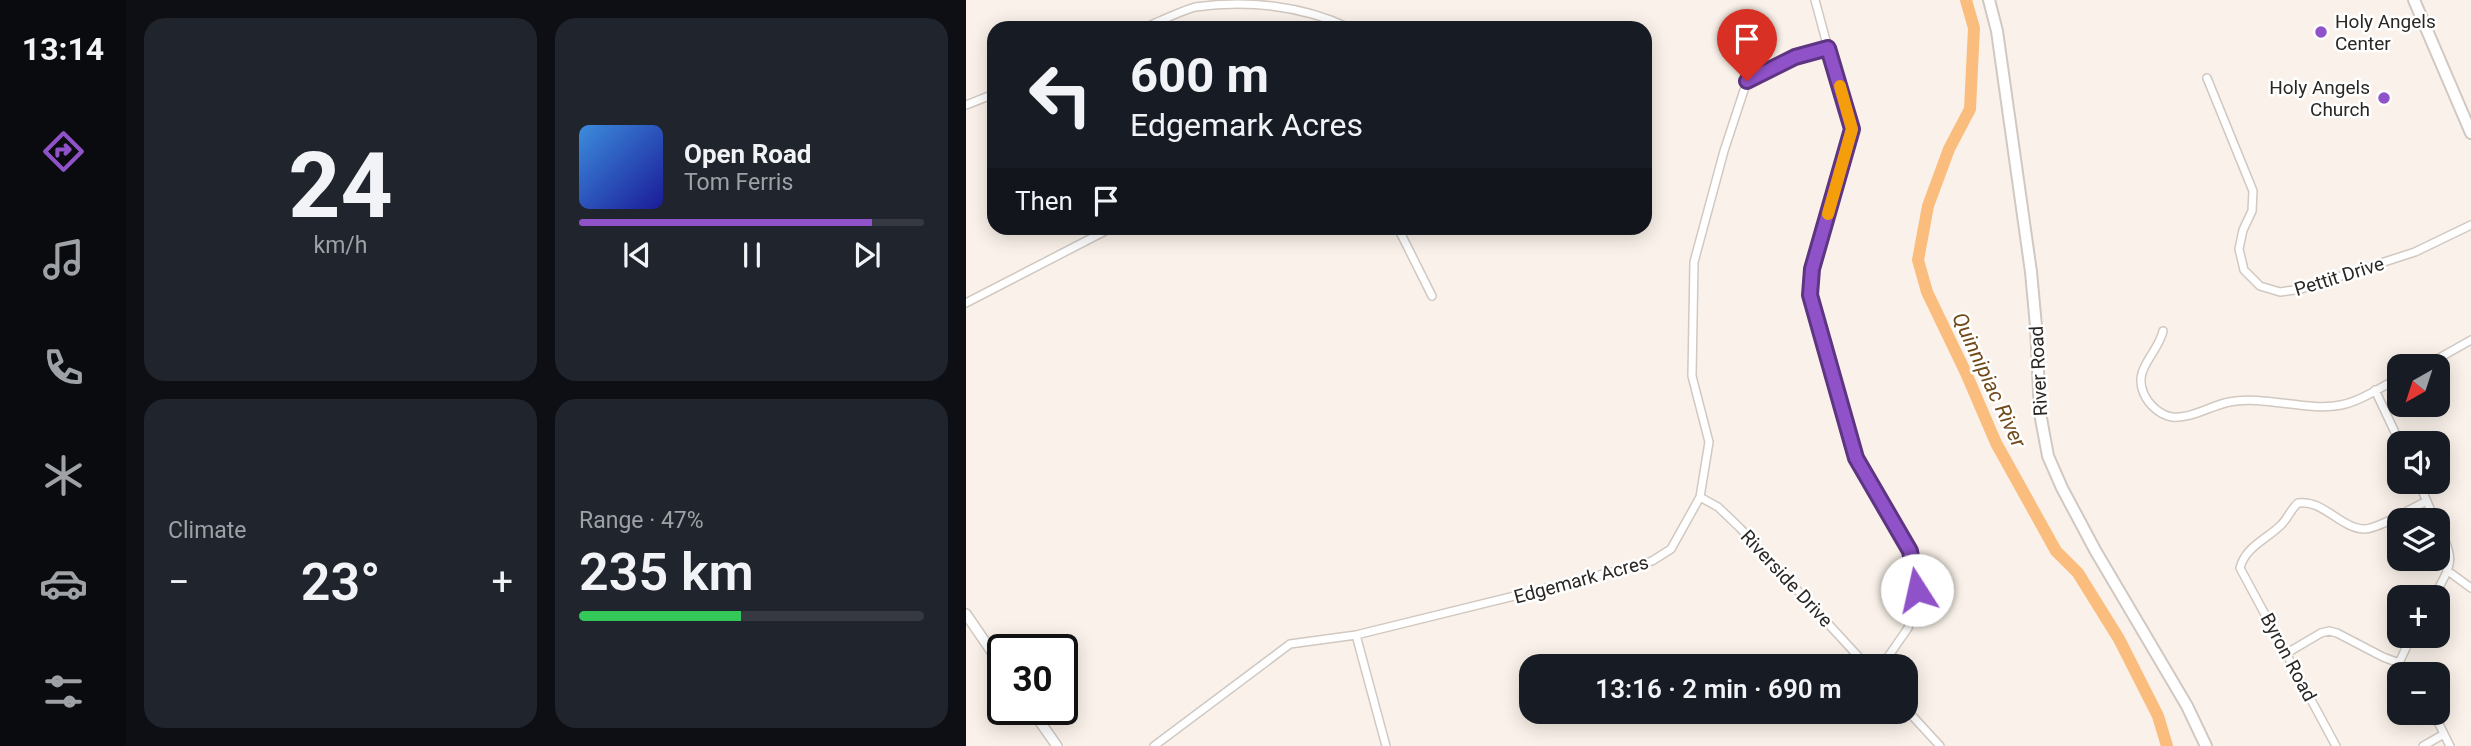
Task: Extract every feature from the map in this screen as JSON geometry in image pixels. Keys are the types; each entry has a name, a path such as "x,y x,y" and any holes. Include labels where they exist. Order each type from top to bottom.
{"main road":[{"name":"River Road","path":"1989,0 1997,31 2031,272 2040,413 2046,449 2062,488 2095,550 2187,706 2206,746"},
{"path":"2414,0 2471,133"}],"street":[{"path":"1161,21 1196,6 1226,1 1261,0 1293,6 1334,21"},
{"path":"1815,0 1852,129 1812,269 1810,295 1856,458 1910,551 1917,590 1908,628 1890,654"},
{"name":"Edgemark Acres","path":"1154,746 1290,644 1356,635 1652,561 1671,549 1700,497 1709,442 1692,376 1694,262 1724,151 1747,81 1795,57 1828,48"},
{"name":"Pettit Drive","path":"2207,78 2253,191 2252,211 2243,230 2239,249 2245,270 2260,286 2280,292 2301,289 2415,252 2471,225"},
{"path":"966,105 987,97"},
{"path":"966,303 1097,235"},
{"path":"1402,235 1432,296"},
{"path":"2164,331 2158,346 2143,367 2141,388 2152,406 2170,417 2184,416 2229,402 2339,406 2387,384"},
{"path":"2450,354 2470,344"},
{"path":"2375,390 2394,431"},
{"path":"2424,494 2430,508"},
{"name":"Riverside Drive","path":"1700,497 1733,520 1856,654"},
{"name":"Byron Road","path":"2336,746 2240,568 2246,553 2278,527 2298,503 2315,505 2354,526 2367,529 2427,501"},
{"path":"2440,585 2448,571 2471,588"},
{"path":"966,614 987,645"},
{"path":"2287,653 2329,631 2396,662"},
{"path":"1356,635 1386,746"},
{"path":"1918,722 1940,746"},
{"path":"1042,725 1057,746"},
{"path":"2440,725 2450,746"},
{"path":"2423,746 2444,734"}],"waterway":[{"name":"Quinnipiac River","path":"1966,0 1974,28 1970,109 1949,149 1928,206 1918,260 1927,292 1996,443 2056,551 2078,573 2119,639 2158,716 2167,746"}],"slow traffic":[{"path":"1828,214 1852,129 1840,86"}],"place":[{"name":"Holy Angels Center","path":"2321,32"},
{"name":"Holy Angels Church","path":"2384,98"}],"route":[{"path":"1747,81 1795,57 1828,48 1852,129 1812,269 1810,295 1856,458 1910,551 1917,590"}]}
